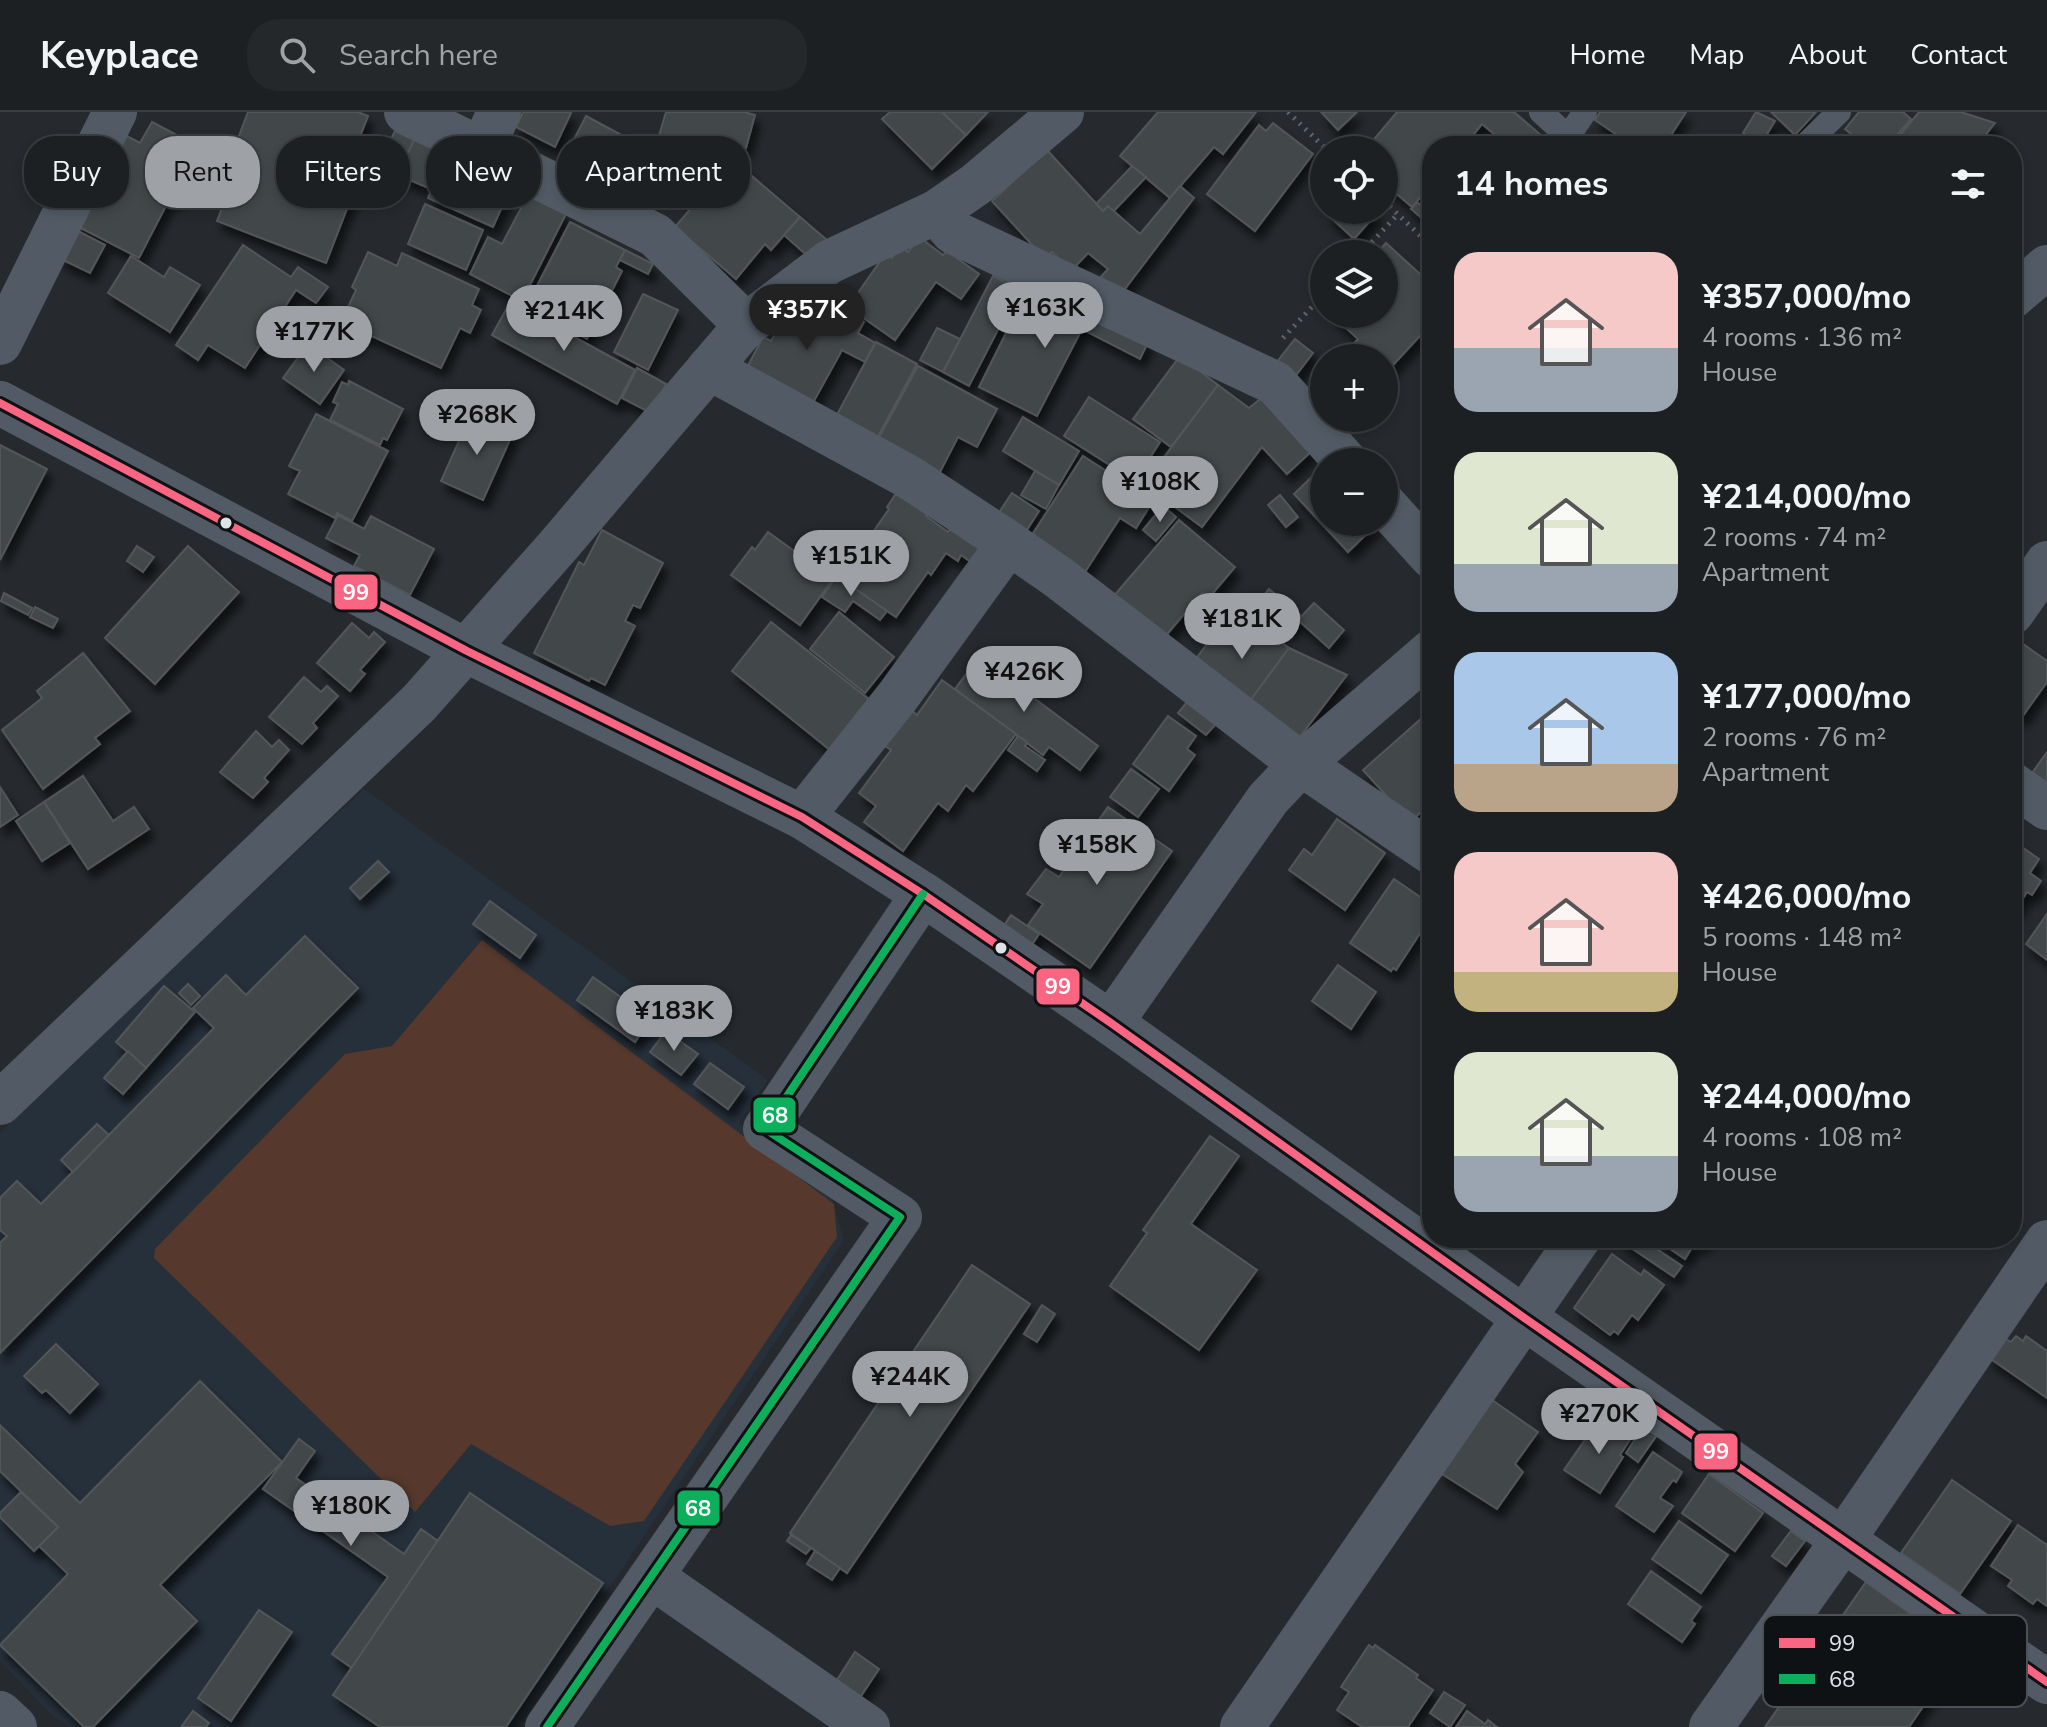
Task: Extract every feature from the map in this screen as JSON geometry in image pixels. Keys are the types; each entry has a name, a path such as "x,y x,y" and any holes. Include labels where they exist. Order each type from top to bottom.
{"street":[{"path":"0,343 115,112"},
{"path":"406,112 490,131 655,235 746,325"},
{"path":"0,1103 419,703 746,325 829,262 936,212 975,185 1048,117"},
{"path":"936,212 953,232 1275,383 1333,448"},
{"path":"2022,288 2047,267"},
{"path":"709,368 907,476 1009,543 1070,586 1301,764 1422,846"},
{"path":"0,403 467,651 802,817 923,894 1111,1023 1422,1245"},
{"path":"1398,519 1422,546"},
{"path":"802,817 898,696 1009,543"},
{"path":"2022,599 2047,563"},
{"path":"1111,1023 1268,799 1301,764 1422,660"},
{"path":"2022,791 2047,808"},
{"path":"547,1727 900,1217 765,1129 923,894"},
{"path":"1790,1615 2047,1242"},
{"path":"1426,1248 1951,1615"},
{"path":"1242,1727 1572,1248"},
{"path":"652,1577 868,1727"},
{"path":"1711,1727 1763,1653"},
{"path":"2027,1668 2047,1682"},
{"path":"0,1713 15,1727"}],"lane":[{"path":"1541,112 1566,136"},
{"path":"1575,136 1585,112"},
{"path":"1814,136 1839,112"}],"path":[{"path":"1288,112 1313,136"},
{"path":"1398,214 1422,237"},
{"path":"1374,240 1389,224"},
{"path":"1253,371 1310,309"}],"shaded area":[{"path":"364,789 768,1080 738,1124 830,1192 844,1240 515,1727 69,1727 51,1714 0,1661 0,1133"},
{"path":"482,940 834,1204 837,1237 644,1521 610,1526 471,1444 415,1512 154,1258 155,1249 345,1054 392,1046"}],"building":[{"path":"248,112 358,112 368,116 360,136 276,136 276,208 347,208 326,263 217,221 222,208 260,208 260,136 239,136"},
{"path":"523,112 571,113 560,136 557,136 555,147 541,140 541,136 534,136 516,127"},
{"path":"666,112 744,112 755,115 749,136 659,136"},
{"path":"890,112 942,112 966,135 932,169 882,119"},
{"path":"942,112 988,112 966,135"},
{"path":"1158,112 1256,112 1223,154 1214,147 1170,198 1120,156"},
{"path":"1321,112 1357,112 1338,130"},
{"path":"1397,112 1514,112 1542,136 1496,136 1482,124 1472,136 1422,136 1422,196 1412,207 1398,195 1398,136 1377,136"},
{"path":"1600,112 1686,112 1670,136 1619,136 1595,120"},
{"path":"1756,112 1775,121 1766,136 1743,133"},
{"path":"1771,112 1816,112 1795,135"},
{"path":"1859,112 1903,112 1911,119 1897,136 1854,136 1845,129"},
{"path":"1919,112 1961,112 1995,123 1985,136 1899,136"},
{"path":"586,116 623,136 576,136"},
{"path":"152,122 178,136 145,136 145,208 165,208 139,258 77,226 86,208 129,208 129,137 140,143"},
{"path":"1273,123 1310,152 1310,158 1255,231 1207,194 1259,125 1266,131"},
{"path":"414,140 426,145 426,187 410,180 410,149"},
{"path":"1047,150 1103,211 1108,206 1140,234 1180,186 1194,198 1121,294 1101,277 1108,269 1088,253 1071,271 1052,252 1045,259 992,201"},
{"path":"1132,166 1146,177 1114,211 1108,206 1103,211 1096,204"},
{"path":"750,174 800,217 771,250 765,244 736,279 675,227 691,208 750,208"},
{"path":"541,202 566,214 522,301 470,274 488,237 502,244 521,208 541,208"},
{"path":"1417,202 1422,207 1422,218 1411,209"},
{"path":"425,204 426,208 434,208 483,230 466,270 408,244"},
{"path":"450,208 502,208 493,227"},
{"path":"800,217 834,246 811,259 784,235"},
{"path":"570,222 625,250 616,267 622,271 587,339 526,307"},
{"path":"1338,224 1367,224 1354,239"},
{"path":"74,229 105,245 90,273 59,258"},
{"path":"919,237 943,255 947,251 979,274 961,299 936,282 895,340 848,307 886,253 892,258 900,246 908,252"},
{"path":"243,245 291,277 298,267 328,287 316,303 296,290 245,368 208,345 198,360 176,345"},
{"path":"625,250 653,264 648,274 620,260"},
{"path":"368,252 397,266 402,253 479,289 472,305 481,310 470,333 460,328 441,368 341,322 356,290 352,287"},
{"path":"1398,254 1420,274 1422,272 1422,334 1398,360 1398,344 1354,344 1358,339 1346,328 1398,328"},
{"path":"131,256 164,277 170,267 200,285 170,332 108,293"},
{"path":"993,276 1019,289 969,386 943,372"},
{"path":"1027,291 1060,308 1063,303 1149,340 1140,359 1082,329 1037,416 979,387"},
{"path":"643,294 678,310 648,370 614,352"},
{"path":"814,295 864,322 858,333 875,343 865,362 842,350 809,410 743,375 763,337 771,341 787,314 800,321"},
{"path":"510,302 635,370 617,404 492,335"},
{"path":"937,328 960,339 943,372 920,360"},
{"path":"1295,339 1310,351 1310,357 1290,383 1272,368"},
{"path":"876,342 917,364 874,444 833,422"},
{"path":"308,344 344,370 320,404 283,378"},
{"path":"1180,356 1218,385 1171,447 1133,419"},
{"path":"918,366 997,409 977,447 958,437 939,474 877,441"},
{"path":"637,368 666,384 651,413 622,398"},
{"path":"349,381 403,409 387,440 383,438 380,445 330,420 338,404 333,402 342,382 348,385"},
{"path":"1218,385 1249,408 1264,396 1313,448 1287,474 1262,447 1202,527 1144,484"},
{"path":"1089,397 1160,442 1135,481 1064,436"},
{"path":"316,414 388,451 352,521 337,513 335,518 288,494 300,471 289,466"},
{"path":"471,414 513,433 483,500 441,481"},
{"path":"1023,417 1079,451 1059,485 1003,451"},
{"path":"0,445 47,469 0,560"},
{"path":"1083,456 1153,501 1136,528 1120,518 1085,572 1030,538"},
{"path":"1035,471 1059,485 1046,509 1021,495"},
{"path":"1310,479 1310,511 1294,494"},
{"path":"901,486 932,507 926,516 948,532 957,519 997,547 981,569 961,555 958,561 946,553 931,575 928,572 896,617 840,579 889,509 887,507"},
{"path":"1012,493 1039,511 1025,533 998,514"},
{"path":"1280,495 1298,517 1286,527 1268,505"},
{"path":"1163,506 1176,517 1156,541 1143,530"},
{"path":"338,515 364,529 371,516 434,549 410,595 354,566 360,555 326,538"},
{"path":"1179,520 1235,567 1208,599 1202,593 1163,639 1113,597"},
{"path":"602,530 663,563 640,608 633,605 625,621 635,626 605,685 591,678 589,681 534,653 579,562 584,565"},
{"path":"768,532 833,579 800,625 731,575"},
{"path":"1333,536 1365,536 1348,552"},
{"path":"137,546 154,557 143,572 127,561"},
{"path":"188,546 239,592 155,684 105,638"},
{"path":"837,576 887,611 880,620 853,601 845,612 822,597"},
{"path":"1269,589 1301,616 1290,630 1258,603"},
{"path":"4,593 32,608 28,615 1,601"},
{"path":"1314,603 1344,630 1329,648 1298,620"},
{"path":"35,607 58,619 53,628 30,617"},
{"path":"839,612 894,657 865,693 810,649"},
{"path":"1253,621 1289,648 1247,705 1192,664 1216,632 1234,646"},
{"path":"771,622 875,704 835,754 732,671"},
{"path":"352,623 369,638 374,632 385,642 360,670 365,674 350,691 317,663"},
{"path":"2022,643 2047,661 2047,682 2022,717"},
{"path":"1289,648 1347,675 1296,742 1247,705"},
{"path":"83,653 130,711 95,738 100,744 43,789 2,730 42,698 37,691"},
{"path":"979,657 1098,746 1080,770 1049,747 1043,755 955,689"},
{"path":"304,677 321,692 327,686 338,696 313,723 317,728 302,744 269,717"},
{"path":"942,680 1016,734 973,791 966,785 948,811 938,803 903,851 864,822 876,806 859,793 891,750 885,746 911,710 917,715"},
{"path":"1187,702 1216,724 1206,735 1178,713"},
{"path":"1168,716 1196,736 1187,749 1195,755 1169,791 1133,764"},
{"path":"1422,718 1422,811 1410,822 1363,770"},
{"path":"256,731 272,747 279,740 289,750 264,778 268,782 253,798 220,772"},
{"path":"1018,736 1027,742 1025,746 1045,760 1037,771 1008,750"},
{"path":"2047,752 2047,783 2032,773"},
{"path":"1131,769 1159,789 1138,817 1110,797"},
{"path":"83,776 113,821 134,807 149,829 88,869 44,802"},
{"path":"0,787 18,815 0,827"},
{"path":"44,802 70,843 42,861 16,821"},
{"path":"1108,807 1172,851 1090,968 1028,925 1043,904 1027,894 1046,869 1059,877"},
{"path":"1337,819 1385,853 1345,910 1289,870 1304,849 1312,855"},
{"path":"2022,847 2039,859 2030,873 2041,881 2032,895 2027,892 2022,900"},
{"path":"378,861 389,872 360,899 350,888"},
{"path":"1394,879 1422,898 1422,930 1396,970 1393,968 1391,971 1350,943"},
{"path":"490,901 536,935 520,958 473,924"},
{"path":"2047,914 2047,960 2026,944"},
{"path":"1011,915 1039,934 1031,946 1003,927"},
{"path":"305,936 358,988 0,1353 0,1243 7,1236 0,1230 0,1198 17,1181 41,1204 214,1028 193,1008 226,975 246,995"},
{"path":"1338,965 1376,992 1351,1029 1312,1001"},
{"path":"593,977 651,1019 635,1042 577,1000"},
{"path":"188,984 200,996 191,1005 179,993"},
{"path":"164,986 195,1012 146,1068 116,1042"},
{"path":"666,1031 698,1054 681,1075 650,1052"},
{"path":"128,1051 146,1068 123,1094 104,1078"},
{"path":"710,1063 744,1087 728,1109 694,1084"},
{"path":"97,1124 109,1135 73,1172 61,1160"},
{"path":"1210,1136 1239,1156 1191,1224 1257,1270 1199,1350 1110,1286 1147,1233 1143,1230"},
{"path":"1631,1248 1655,1248 1682,1266 1674,1277"},
{"path":"1669,1248 1692,1248 1685,1259"},
{"path":"1612,1254 1641,1275 1644,1270 1664,1285 1638,1320 1632,1315 1618,1334 1614,1331 1610,1335 1574,1308"},
{"path":"972,1265 1030,1304 847,1573 790,1533"},
{"path":"1042,1305 1055,1314 1037,1342 1024,1334"},
{"path":"2016,1336 2023,1341 2026,1336 2047,1351 2047,1398 1988,1357 2003,1337 2011,1342"},
{"path":"56,1344 98,1384 70,1413 46,1390 42,1393 24,1376"},
{"path":"200,1381 282,1462 160,1585 197,1621 93,1727 84,1727 0,1645 68,1574 39,1546 58,1527 0,1471 0,1425 80,1503"},
{"path":"1492,1400 1538,1432 1515,1464 1523,1472 1497,1509 1439,1472"},
{"path":"1600,1418 1631,1438 1600,1493 1564,1470"},
{"path":"1644,1426 1657,1435 1638,1462 1626,1453"},
{"path":"299,1439 315,1451 296,1478 404,1554 421,1529 438,1541 352,1668 332,1654 388,1577 263,1489"},
{"path":"1653,1452 1682,1472 1660,1498 1673,1506 1654,1532 1616,1506"},
{"path":"1709,1474 1763,1513 1735,1551 1682,1513"},
{"path":"1952,1480 2011,1521 1960,1594 1901,1553"},
{"path":"21,1492 58,1527 34,1551 0,1517 0,1513"},
{"path":"470,1493 603,1583 506,1727 380,1727 333,1695"},
{"path":"1679,1521 1728,1555 1701,1593 1652,1559"},
{"path":"2018,1525 2047,1545 2047,1606 2037,1599 2033,1604 2008,1586 2012,1580 1991,1566"},
{"path":"1791,1531 1805,1541 1786,1566 1772,1556"},
{"path":"791,1535 811,1548 806,1554 787,1541"},
{"path":"815,1551 840,1568 832,1580 807,1564"},
{"path":"1651,1571 1701,1607 1691,1621 1695,1624 1682,1642 1628,1604"},
{"path":"1866,1582 1913,1615 1843,1615"},
{"path":"259,1610 292,1632 231,1721 198,1698"},
{"path":"1369,1645 1373,1648 1375,1645 1418,1675 1416,1678 1433,1690 1408,1727 1362,1727 1337,1710 1349,1692 1341,1687"},
{"path":"855,1652 879,1669 859,1699 835,1683"},
{"path":"1444,1692 1465,1705 1450,1727 1430,1713"},
{"path":"1779,1707 1923,1707 1909,1727 1765,1727"},
{"path":"193,1711 209,1723 206,1727 181,1727"},
{"path":"1467,1711 1485,1724 1488,1720 1497,1727 1456,1727"}],"transit line":[{"name":"99","path":"0,403 467,651 802,817 923,894 1111,1023 1422,1245"},
{"name":"68","path":"547,1727 900,1217 765,1129 923,894"},
{"name":"99","path":"1426,1248 1951,1615"},
{"name":"99","path":"2027,1668 2047,1682"}]}
